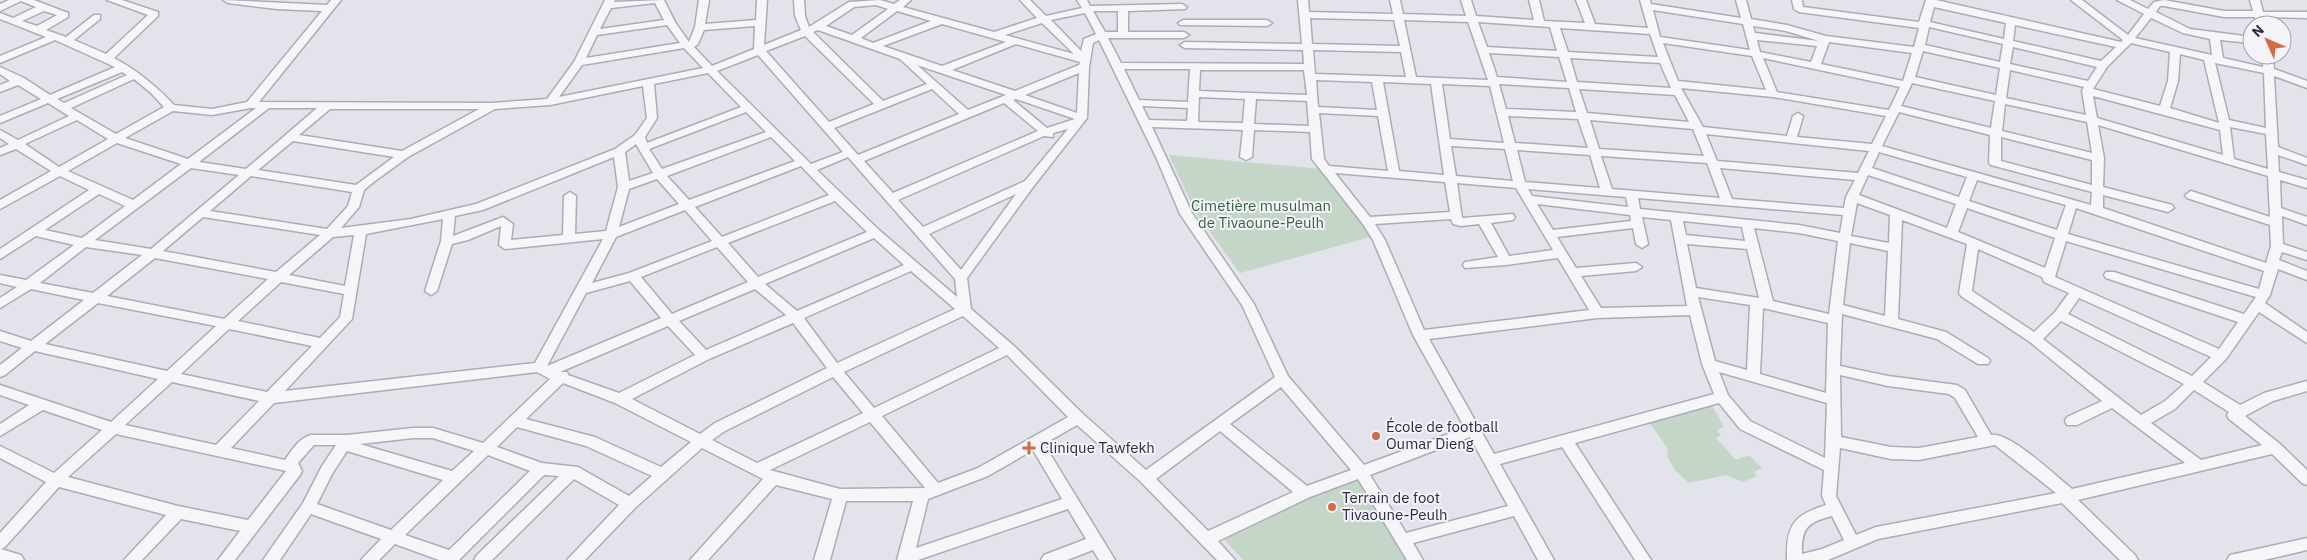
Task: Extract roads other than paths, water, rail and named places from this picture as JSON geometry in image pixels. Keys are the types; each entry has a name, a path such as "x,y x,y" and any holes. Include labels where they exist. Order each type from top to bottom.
{"street":[{"path":"0,8 17,0"},
{"path":"25,0 65,15 38,30"},
{"path":"107,59 155,14 112,0"},
{"path":"128,5 139,0"},
{"path":"228,0 329,8"},
{"path":"251,105 336,0"},
{"path":"550,102 579,62 608,3 658,0 670,22 687,46 772,133 875,233 966,310 1078,418 1146,478 1226,560"},
{"path":"579,62 687,46 695,43 700,27 704,0"},
{"path":"762,0 759,50 961,278 966,310"},
{"path":"799,0 800,16 806,31 882,106"},
{"path":"854,39 906,0"},
{"path":"1025,0 1085,64"},
{"path":"1302,0 1318,159 1367,221 1379,240 1420,335 1472,431 1546,560"},
{"path":"1395,0 1412,80"},
{"path":"1466,0 1502,112 1520,186 1551,234 1597,313"},
{"path":"1534,0 1540,24"},
{"path":"1581,0 1591,27"},
{"path":"1741,0 1756,54 1773,94"},
{"path":"1797,0 1799,9 1924,24 2103,65"},
{"path":"2076,0 2126,43"},
{"path":"2122,0 2187,31 2215,37 2242,39"},
{"path":"2255,0 2259,14"},
{"path":"1852,543 1829,496 1834,441 1833,369 1836,314 1844,237 1852,197 1895,111 1907,82 1919,49 1931,1 2011,21 2126,43 2174,50 2269,71 2307,85"},
{"path":"2097,210 2098,158 2088,88 2103,65 2126,43 2150,15 2158,1 2216,13 2307,15"},
{"path":"0,205 171,108 212,112 251,105 491,106 550,102 710,70 818,27 852,2 876,2 896,7 1016,41 1085,64"},
{"path":"995,35 1085,5 1123,8 1181,3 1184,40 1191,66 1192,125"},
{"path":"1728,202 1697,128 1664,60 1646,3 1787,28 1824,41"},
{"path":"1085,5 1118,66 1186,214 1248,304 1282,379 1361,472 1415,560"},
{"path":"14,21 44,7"},
{"path":"1123,8 1123,35"},
{"path":"1304,15 1473,20 1591,27 1655,35 2001,99 2092,120 2307,184"},
{"path":"0,16 107,59 135,75 164,98 171,108"},
{"path":"66,42 97,17"},
{"path":"874,46 942,20"},
{"path":"2011,21 1996,132 1995,163 2168,208"},
{"path":"593,33 670,22"},
{"path":"700,27 760,23"},
{"path":"1183,23 1267,23"},
{"path":"1554,25 1607,192"},
{"path":"818,27 942,70 1010,97 1081,120"},
{"path":"961,278 1029,184 1081,120 1088,41 1102,35 1123,35 1307,47 1405,49"},
{"path":"1752,36 1919,49 2005,66 2224,125 2270,132"},
{"path":"0,60 54,37"},
{"path":"2215,37 2213,59 2229,160"},
{"path":"942,70 1016,41"},
{"path":"1815,66 1824,41"},
{"path":"1483,50 1664,60"},
{"path":"2164,110 2176,72 2174,50"},
{"path":"901,56 967,115"},
{"path":"447,241 464,237 503,221 507,224 505,245 611,234 806,165 852,157 967,115 1085,64"},
{"path":"2141,422 2170,405 2221,356 2261,300 2277,246 2270,132 2269,65"},
{"path":"1118,66 1191,66 1309,72 1377,80 1676,88 1773,94 1895,111 1996,132 2098,158"},
{"path":"0,120 122,68"},
{"path":"0,70 20,80 47,99 116,139 191,164 359,189"},
{"path":"62,108 135,75"},
{"path":"0,89 20,80"},
{"path":"1377,80 1394,174"},
{"path":"1436,81 1457,221 1508,217"},
{"path":"641,142 652,118 648,82"},
{"path":"826,127 934,85"},
{"path":"1135,103 1251,96 1312,98"},
{"path":"1246,157 1251,96"},
{"path":"1010,97 1060,145"},
{"path":"0,304 135,206 267,105"},
{"path":"0,372 153,253 328,105"},
{"path":"0,543 56,480 277,278 330,233 353,207 359,189 371,178 404,155 491,106"},
{"path":"200,213 330,233 361,231 449,215 479,207 641,142 747,108"},
{"path":"0,110 11,115"},
{"path":"1313,110 1383,113"},
{"path":"1502,112 1583,116 1876,148 2072,202 2307,276"},
{"path":"0,152 77,116"},
{"path":"1791,140 1798,116"},
{"path":"890,199 1045,132 1081,120"},
{"path":"1145,123 1314,129"},
{"path":"0,133 58,171 135,206"},
{"path":"624,188 772,133"},
{"path":"290,137 404,155"},
{"path":"641,142 659,174 756,283 796,317 835,370 872,415 929,493"},
{"path":"1446,142 1864,174 1962,202 2261,300 2307,338"},
{"path":"2272,148 2307,162"},
{"path":"542,369 611,234 624,188 619,150"},
{"path":"1326,169 1849,212"},
{"path":"1950,234 1973,175"},
{"path":"921,233 1029,184"},
{"path":"0,255 98,189"},
{"path":"1630,194 1642,244"},
{"path":"2191,195 2276,224"},
{"path":"569,239 570,196"},
{"path":"582,290 633,276 837,196"},
{"path":"1852,197 1973,242 2050,275"},
{"path":"1529,199 1635,218"},
{"path":"2072,202 2048,279 2221,356"},
{"path":"2275,210 2307,221"},
{"path":"1367,221 1457,214"},
{"path":"1891,323 1896,214"},
{"path":"431,291 447,241 449,215"},
{"path":"1551,234 1635,218 1676,216 1747,223 1844,237 1893,248"},
{"path":"1676,216 1690,291 1709,364 1722,397 1745,425 1831,467"},
{"path":"1483,220 1506,261"},
{"path":"1747,223 1754,246 1762,303 1753,377"},
{"path":"218,452 346,319 361,231"},
{"path":"34,232 350,291"},
{"path":"0,336 32,346 270,398 542,369 669,320 875,233"},
{"path":"1681,239 1754,246"},
{"path":"1973,242 1965,293 2035,339 2113,402 2200,467"},
{"path":"2277,246 2307,256"},
{"path":"1469,265 1562,254"},
{"path":"620,399 704,356 914,265"},
{"path":"1572,273 1636,267"},
{"path":"2110,275 2247,320"},
{"path":"633,276 669,320 704,356"},
{"path":"0,279 323,343"},
{"path":"1690,291 1891,323 1941,335 1983,361"},
{"path":"2035,339 2060,315 2077,292"},
{"path":"576,560 630,504 702,440 720,427 835,370 966,310"},
{"path":"1420,335 1597,313 1695,310"},
{"path":"2060,315 2194,383 2240,412"},
{"path":"757,470 1008,349"},
{"path":"1709,364 1833,400"},
{"path":"542,369 620,399 773,478 840,495 929,493 983,472 1078,418"},
{"path":"1833,369 1888,381 1952,388 1960,394 1988,442"},
{"path":"369,560 562,376"},
{"path":"1146,478 1282,379"},
{"path":"2306,477 2275,448 2234,415 2270,396 2307,386"},
{"path":"0,390 113,428 218,452 289,465 295,471 226,560"},
{"path":"1490,462 1722,397"},
{"path":"2072,421 2113,402"},
{"path":"0,432 41,404"},
{"path":"514,421 590,441 664,475"},
{"path":"1221,424 1305,493"},
{"path":"1207,539 1305,493 1472,431"},
{"path":"271,560 308,507 327,470 345,443 413,433 433,433 542,469 573,471 630,504"},
{"path":"1834,441 1891,453 1919,454 1996,439 2004,442 2068,496 2130,560"},
{"path":"289,465 300,450 311,440 345,443 455,478"},
{"path":"1566,440 1642,560"},
{"path":"1036,443 1107,560"},
{"path":"1803,560 1826,557 1876,533 2068,496 2200,467 2275,448"},
{"path":"0,452 56,480 178,512 250,527"},
{"path":"308,507 394,536 450,559 542,469"},
{"path":"482,560 573,471"},
{"path":"698,560 773,478"},
{"path":"905,559 929,493"},
{"path":"822,560 840,495"},
{"path":"905,559 1072,502"},
{"path":"1402,540 1518,509"},
{"path":"1795,560 1793,537 1800,524 1807,518 1835,509"},
{"path":"132,560 178,512"},
{"path":"1049,560 1097,542"},
{"path":"2235,560 2307,544"},
{"path":"0,555 16,560"}],"place":[{"name":"École de football Oumar Dieng","path":"1376,436"},
{"name":"Clinique Tawfekh","path":"1029,448"},
{"name":"Terrain de foot Tivaoune-Peulh","path":"1332,507"}],"park label":[{"name":"Cimetière musulman de Tivaoune-Peulh","path":"1261,214"}]}
